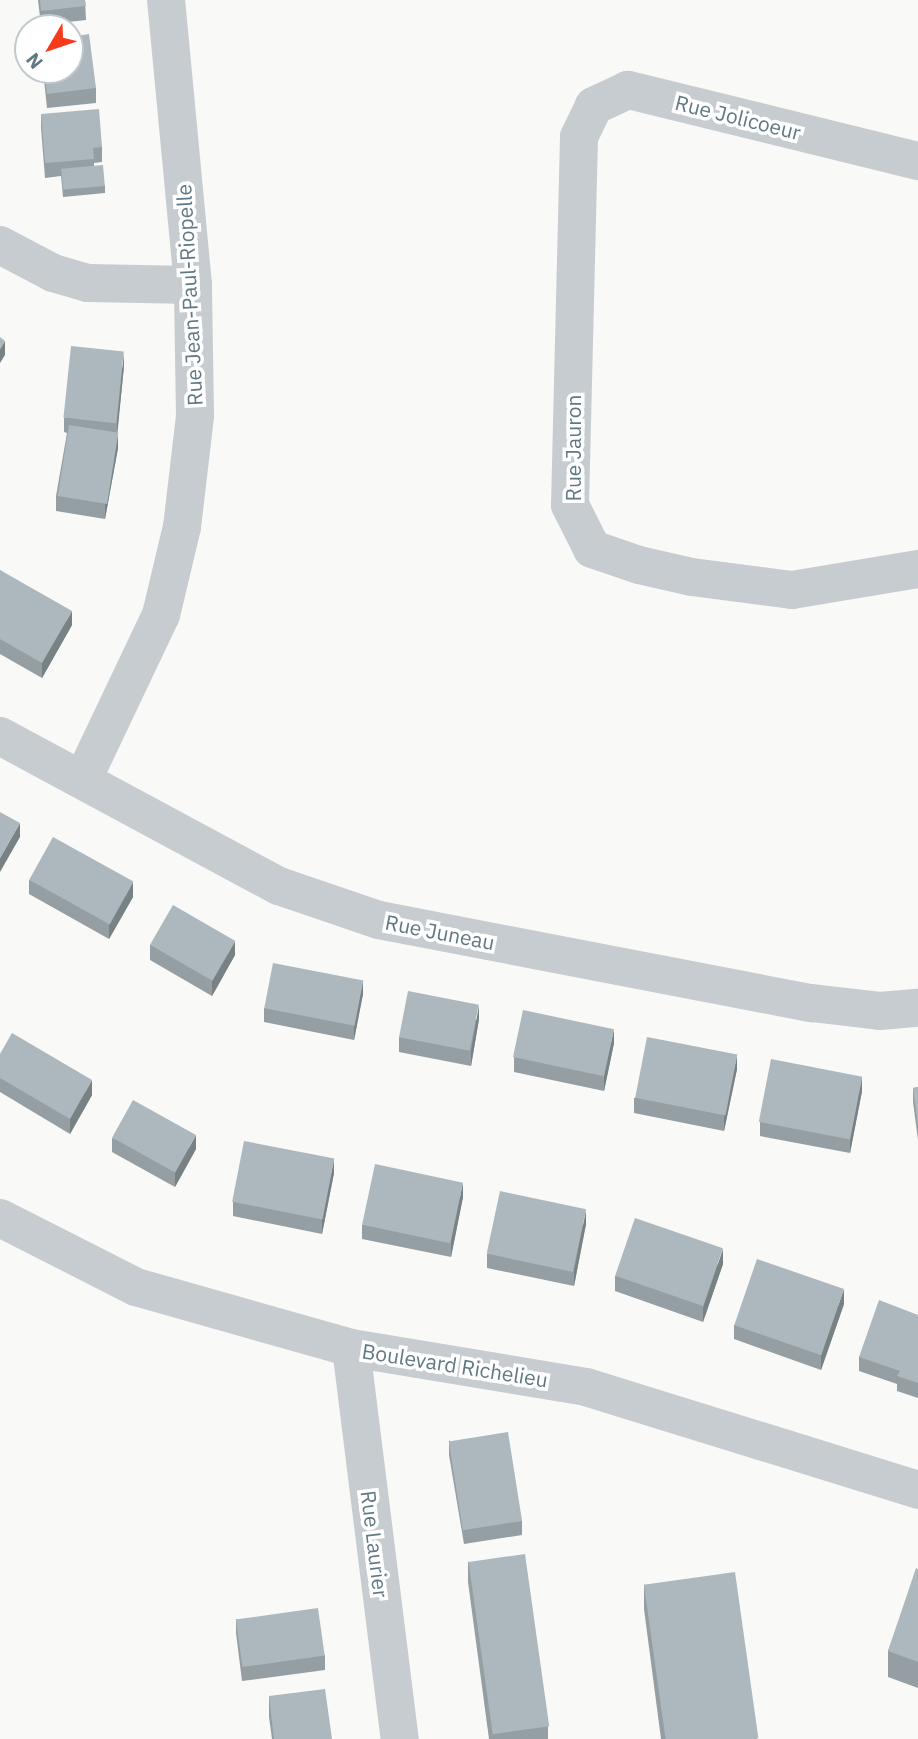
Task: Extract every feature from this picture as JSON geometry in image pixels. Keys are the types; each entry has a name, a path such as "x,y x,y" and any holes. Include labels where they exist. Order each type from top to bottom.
{"street":[{"name":"Rue Jean-Paul-Riopelle","path":"83,779 160,615 182,527 195,416 193,285 166,0"},
{"name":"Rue Jolicoeur","path":"579,137 594,106 628,90 918,161"},
{"name":"Rue Jauron","path":"579,137 570,505 592,549 639,565 692,577 792,590 918,569"},
{"path":"0,245 53,273 88,283 193,285"},
{"name":"Rue Juneau","path":"0,736 279,886 379,920 812,1003 880,1011 918,1008"},
{"name":"Boulevard Richelieu","path":"0,1218 136,1287 351,1348 586,1387 918,1490"},
{"name":"Rue Laurier","path":"351,1348 400,1739"}],"building":[{"path":"40,0 85,0 86,6 41,11"},
{"path":"89,34 96,88 47,94 46,84 84,84 84,35"},
{"path":"99,109 102,147 93,148 94,159 45,163 41,114"},
{"path":"103,165 105,186 63,190 61,169"},
{"path":"71,346 124,352 116,423 63,418"},
{"path":"69,425 118,433 107,504 58,496"},
{"path":"0,570 72,611 42,663 0,639"},
{"path":"0,812 20,823 0,858"},
{"path":"53,837 133,882 110,924 29,880"},
{"path":"173,905 235,941 212,981 150,945"},
{"path":"273,963 363,981 355,1026 264,1008"},
{"path":"408,991 479,1005 470,1051 399,1037"},
{"path":"523,1010 614,1029 604,1076 513,1057"},
{"path":"12,1033 92,1080 70,1119 0,1078 0,1054"},
{"path":"647,1037 737,1055 725,1115 635,1098"},
{"path":"771,1059 862,1077 850,1140 759,1122"},
{"path":"918,1087 918,1126 913,1088"},
{"path":"133,1100 196,1135 175,1173 112,1138"},
{"path":"244,1141 334,1159 322,1219 232,1202"},
{"path":"375,1164 463,1183 450,1243 362,1225"},
{"path":"500,1191 586,1209 573,1272 487,1254"},
{"path":"635,1218 723,1248 703,1306 615,1276"},
{"path":"757,1259 844,1289 821,1355 734,1325"},
{"path":"879,1300 918,1315 918,1383 897,1376 900,1371 859,1357"},
{"path":"508,1432 522,1521 463,1530 449,1441"},
{"path":"525,1554 549,1726 493,1734 469,1562"},
{"path":"916,1568 918,1569 918,1662 888,1651"},
{"path":"735,1572 758,1738 666,1739 644,1585"},
{"path":"318,1608 325,1656 242,1667 236,1620"},
{"path":"325,1689 332,1739 274,1739 269,1696"}]}
